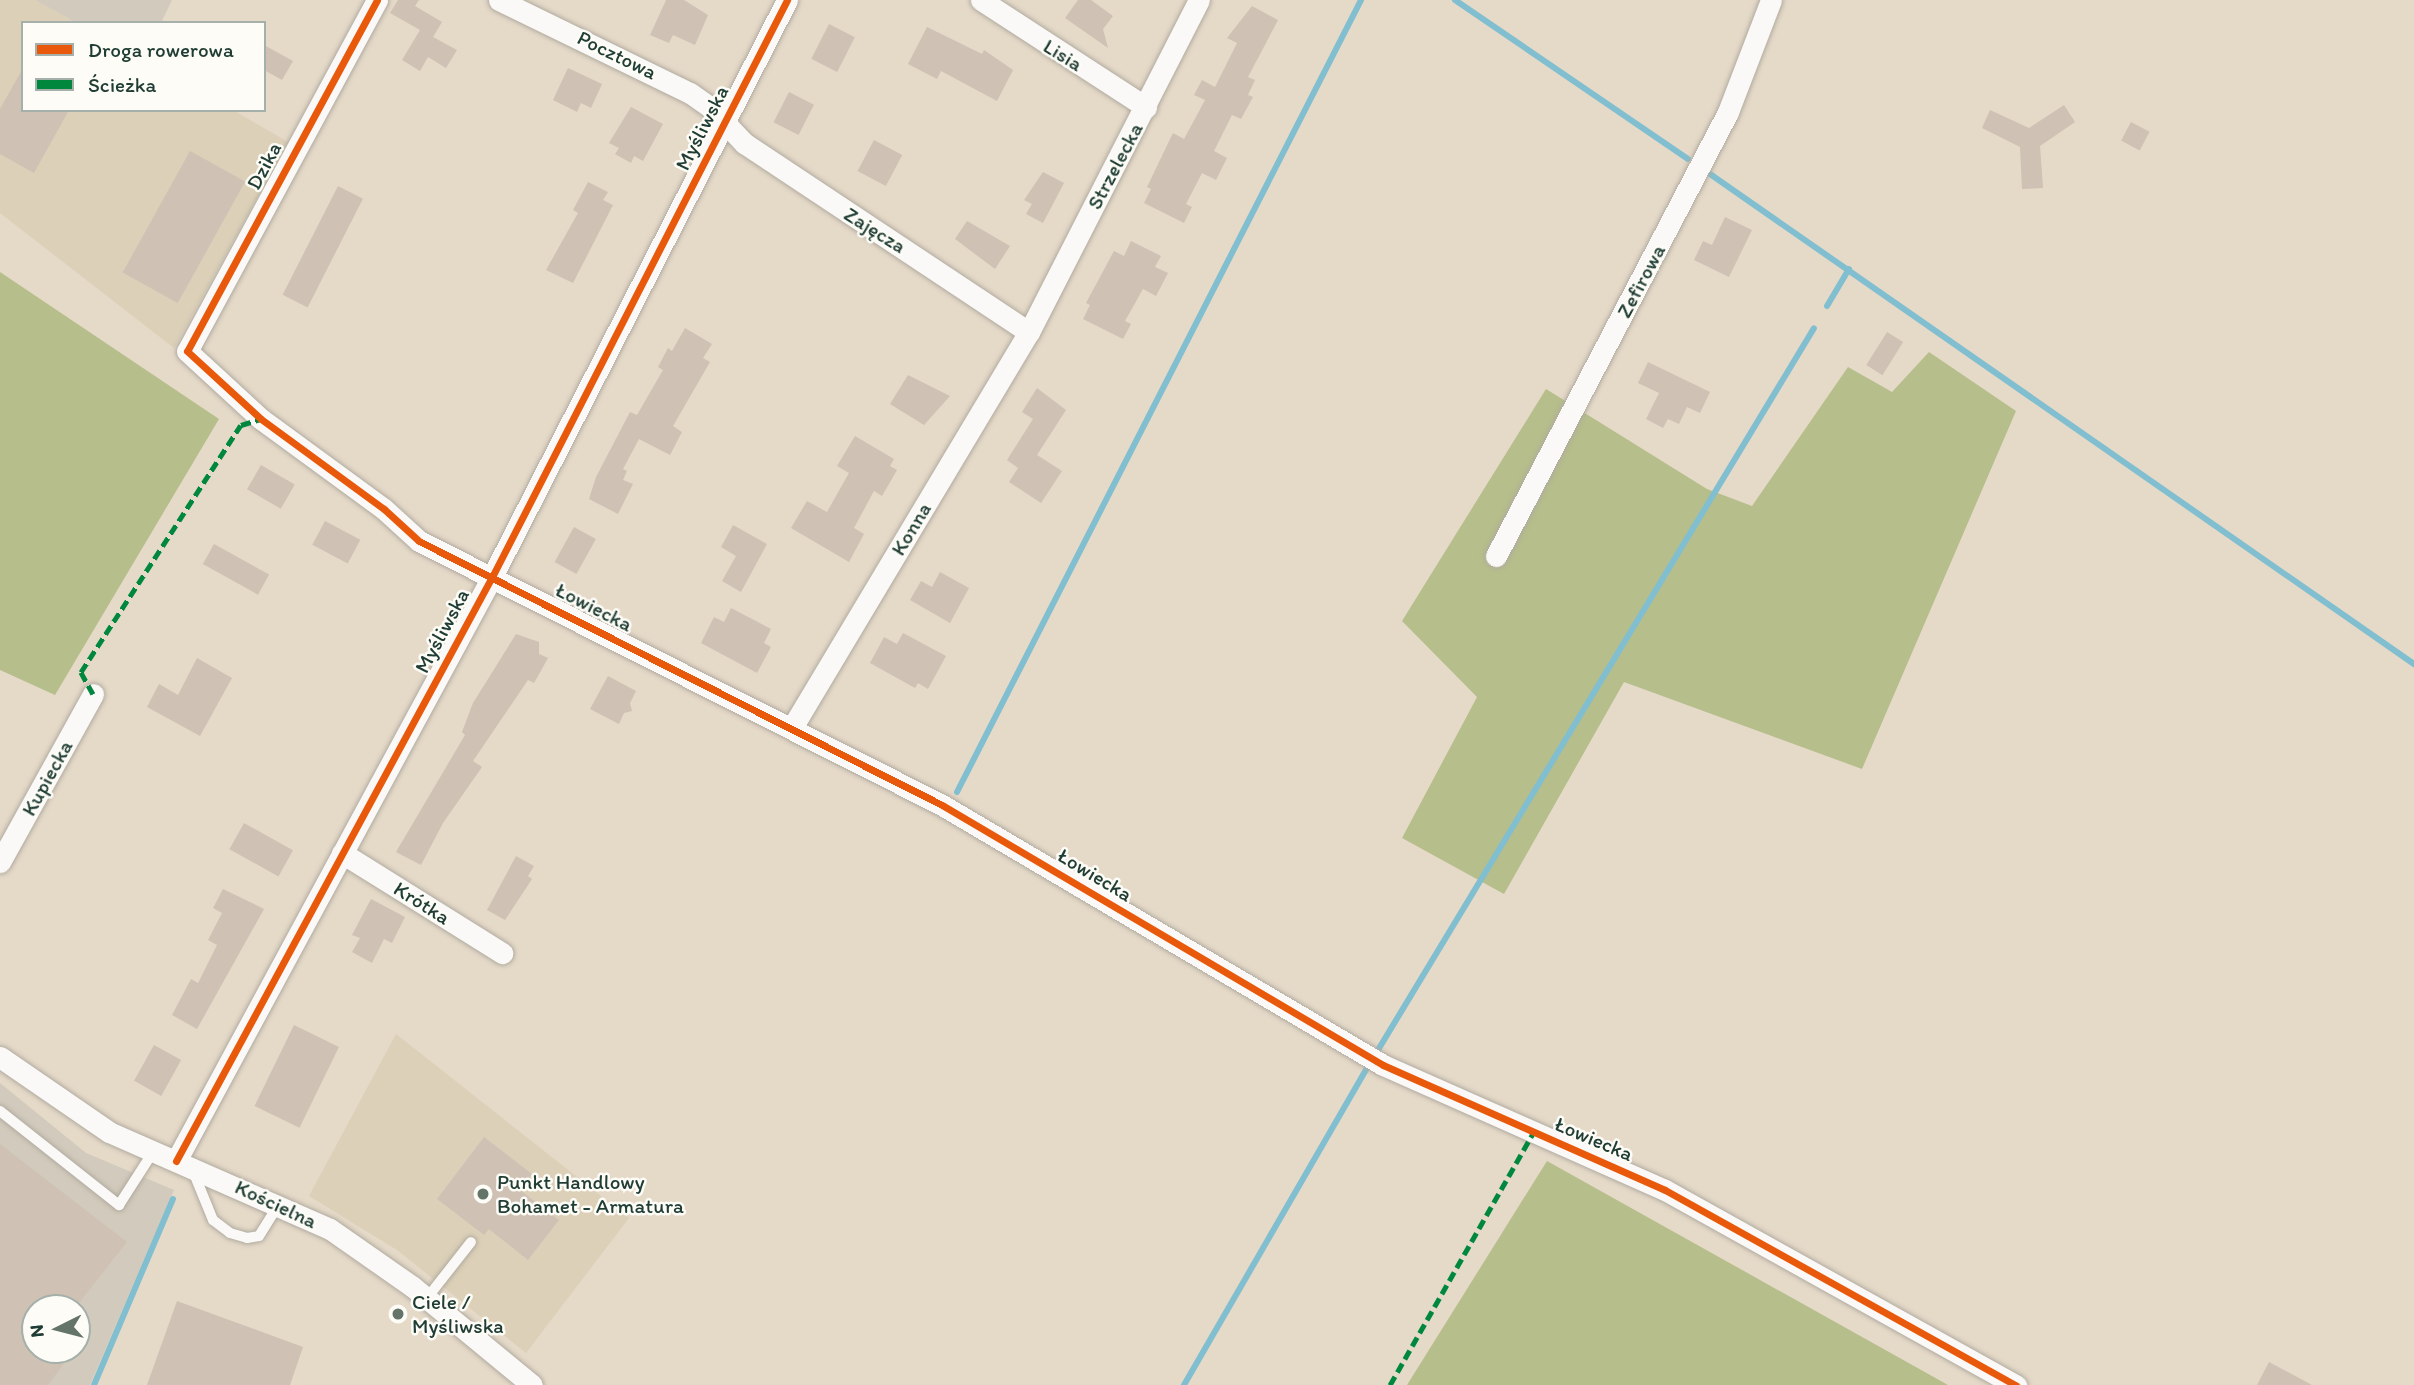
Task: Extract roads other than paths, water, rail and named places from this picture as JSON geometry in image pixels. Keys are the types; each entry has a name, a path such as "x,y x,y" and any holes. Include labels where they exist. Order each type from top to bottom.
{"street":[{"name":"Dzika","path":"187,351 377,0"},
{"name":"Pocztowa","path":"499,0 664,78 710,107 723,126"},
{"name":"Myśliwska","path":"184,1165 342,853 493,575 787,0"},
{"name":"Lisia","path":"981,0 1146,107"},
{"name":"Strzelecka","path":"1029,331 1199,0"},
{"name":"Zefirowa","path":"1496,556 1728,111 1771,0"},
{"name":"Zajęcza","path":"723,126 1029,331"},
{"name":"Konna","path":"793,726 1029,331"},
{"name":"Łowiecka","path":"187,351 261,419 384,509 419,541 493,575 793,726 942,805 1382,1065 1654,1185 2016,1385"},
{"name":"Kupiecka","path":"0,862 93,694"},
{"name":"Krótka","path":"342,853 502,953"},
{"name":"Kościelna","path":"0,1057 79,1115 153,1152 280,1203 346,1239 427,1298 532,1385"}],"lane":[{"path":"0,1111 119,1205 153,1152"},
{"path":"184,1165 213,1220 230,1233 247,1238 259,1236 280,1203"},
{"path":"427,1298 471,1242"}],"waterway":[{"path":"957,792 1361,0"},
{"path":"1455,0 1688,159"},
{"path":"1710,174 2414,664"},
{"path":"1827,306 1849,269"},
{"path":"1378,1050 1814,328"},
{"path":"1184,1385 1367,1068"},
{"path":"94,1385 173,1199"}],"place":[{"name":"Punkt Handlowy Bohamet - Armatura","path":"483,1194"},
{"name":"Ciele / Myśliwska","path":"398,1314"}]}
